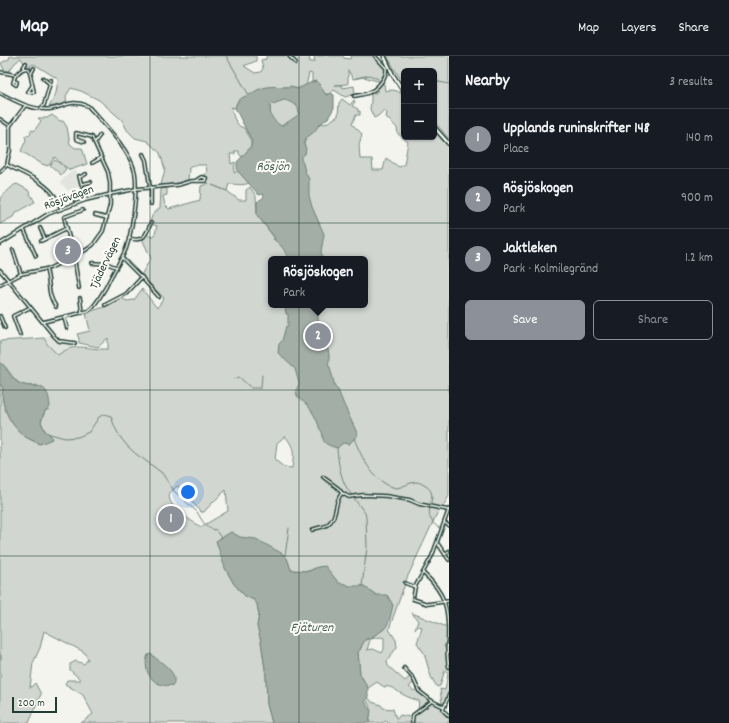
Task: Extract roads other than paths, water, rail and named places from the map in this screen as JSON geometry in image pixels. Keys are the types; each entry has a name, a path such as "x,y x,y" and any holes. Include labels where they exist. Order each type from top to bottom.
{"main road":[{"path":"384,56 401,87"},
{"path":"437,130 449,144"}],"street":[{"path":"289,56 296,63"},
{"path":"354,96 369,93 383,81 386,76 386,68 375,56"},
{"path":"14,81 16,75 26,63"},
{"path":"23,68 29,69 32,86"},
{"path":"31,74 34,68"},
{"path":"0,72 16,75"},
{"path":"43,78 50,84"},
{"path":"41,108 46,100 51,80"},
{"path":"0,93 25,106 10,126 10,151 7,165 0,172"},
{"name":"Tjädervägen","path":"25,106 51,109 80,102 88,106 127,153 135,173 136,189 129,238 121,258 92,309 82,313 43,322"},
{"path":"0,119 10,126"},
{"path":"0,285 22,274 46,269 86,250 93,245 103,231 111,194 108,172 92,137 76,133 76,140 84,142"},
{"path":"95,142 100,135"},
{"path":"142,154 146,160 151,187 151,204"},
{"path":"92,163 101,158"},
{"path":"7,165 42,183 50,189 58,200 61,209"},
{"path":"86,174 79,177 86,200"},
{"name":"Rösjövägen","path":"0,244 48,214 86,200 136,189 205,181 206,178 201,177 195,181"},
{"path":"82,184 91,182"},
{"path":"74,200 76,196 84,192"},
{"path":"79,288 74,256 64,217 83,210"},
{"path":"95,215 107,218"},
{"path":"129,238 134,240 144,236 151,223"},
{"path":"40,228 45,239"},
{"path":"41,241 67,228"},
{"path":"24,230 36,256"},
{"path":"13,250 22,274"},
{"path":"121,258 142,277 159,297"},
{"path":"92,263 108,264 116,267"},
{"path":"46,269 49,294 56,308"},
{"path":"0,270 30,308 59,341 76,343"},
{"path":"105,305 126,294 142,277"},
{"name":"Tjädervägen","path":"80,298 82,313"},
{"path":"20,335 12,316 30,308"},
{"path":"0,316 5,328"},
{"path":"64,317 67,328"},
{"path":"323,477 338,488 342,494 350,497 362,495 386,496 449,509 432,556 415,587 413,599 428,604 449,601"},
{"path":"312,530 325,526 332,520 337,509 337,502 342,494"},
{"path":"445,523 449,520"},
{"path":"445,523 449,526"},
{"path":"437,543 449,560"},
{"path":"445,554 449,551"},
{"path":"423,573 436,586 444,601 448,616 449,667"},
{"path":"405,583 415,587"},
{"path":"404,668 413,678 419,691 432,701 444,707"},
{"path":"449,695 443,710 449,716"},
{"path":"412,723 413,714 432,701"}],"water":[{"name":"Rösjön","path":"317,81 326,95 331,93 334,95 334,108 328,118 306,138 304,144 306,149 305,154 302,156 301,160 309,179 309,196 312,207 324,234 321,252 322,256 287,256 280,245 273,239 275,238 257,215 257,202 264,197 263,194 259,195 237,170 237,162 251,147 252,141 235,108 238,101 257,90 267,87 291,86 297,89","holes":["284,100 297,106 299,114 281,126 272,117 270,105"]},
{"path":"285,308 318,308 318,320 323,330 329,354 328,364 335,387 338,390 358,435 349,444 343,443 337,448 326,444 312,411 299,399 296,392 299,383 295,369 278,353 279,344 282,341 286,326 288,326 288,314 286,314"},
{"path":"0,362 16,381 28,386 38,386 46,391 49,397 50,407 45,411 41,422 45,431 50,434 52,439 40,444 29,439 18,431 10,420 3,401 3,388 0,384"},
{"name":"Fjäturen","path":"231,532 240,537 256,539 283,554 287,558 291,570 309,571 325,566 339,583 350,586 364,586 376,595 387,595 393,605 388,624 371,639 366,639 358,652 360,674 368,688 368,697 365,700 368,708 371,710 369,723 272,723 267,704 266,676 261,641 257,626 259,615 257,604 254,600 245,596 234,584 225,568 216,541"},
{"path":"151,654 171,671 174,680 173,685 166,686 155,682 151,678 146,667 146,661 148,655"}],"waterway":[{"path":"226,56 249,95"},
{"path":"356,78 370,75 378,79"},
{"path":"437,82 449,84"},
{"path":"261,387 262,375"},
{"path":"235,379 239,377 250,387"},
{"path":"251,388 261,388"},
{"path":"50,434 65,438 78,437 89,432 99,417 104,414 111,416 122,439 140,457"},
{"path":"354,438 370,469 382,482 397,488 417,482 430,489 432,494 429,511 430,517 433,523 441,529"},
{"path":"337,448 339,467 345,485 352,495"},
{"path":"142,458 162,473 174,491 196,511"},
{"path":"353,497 365,513 366,517 367,547 362,586"},
{"path":"197,512 207,526 213,530 216,530"},
{"path":"285,556 289,528"},
{"path":"217,532 221,538"}],"place":[{"name":"Jaktleken","path":"68,251"},
{"name":"Rösjöskogen","path":"318,336"},
{"name":"Upplands runinskrifter 148","path":"171,519"}]}
